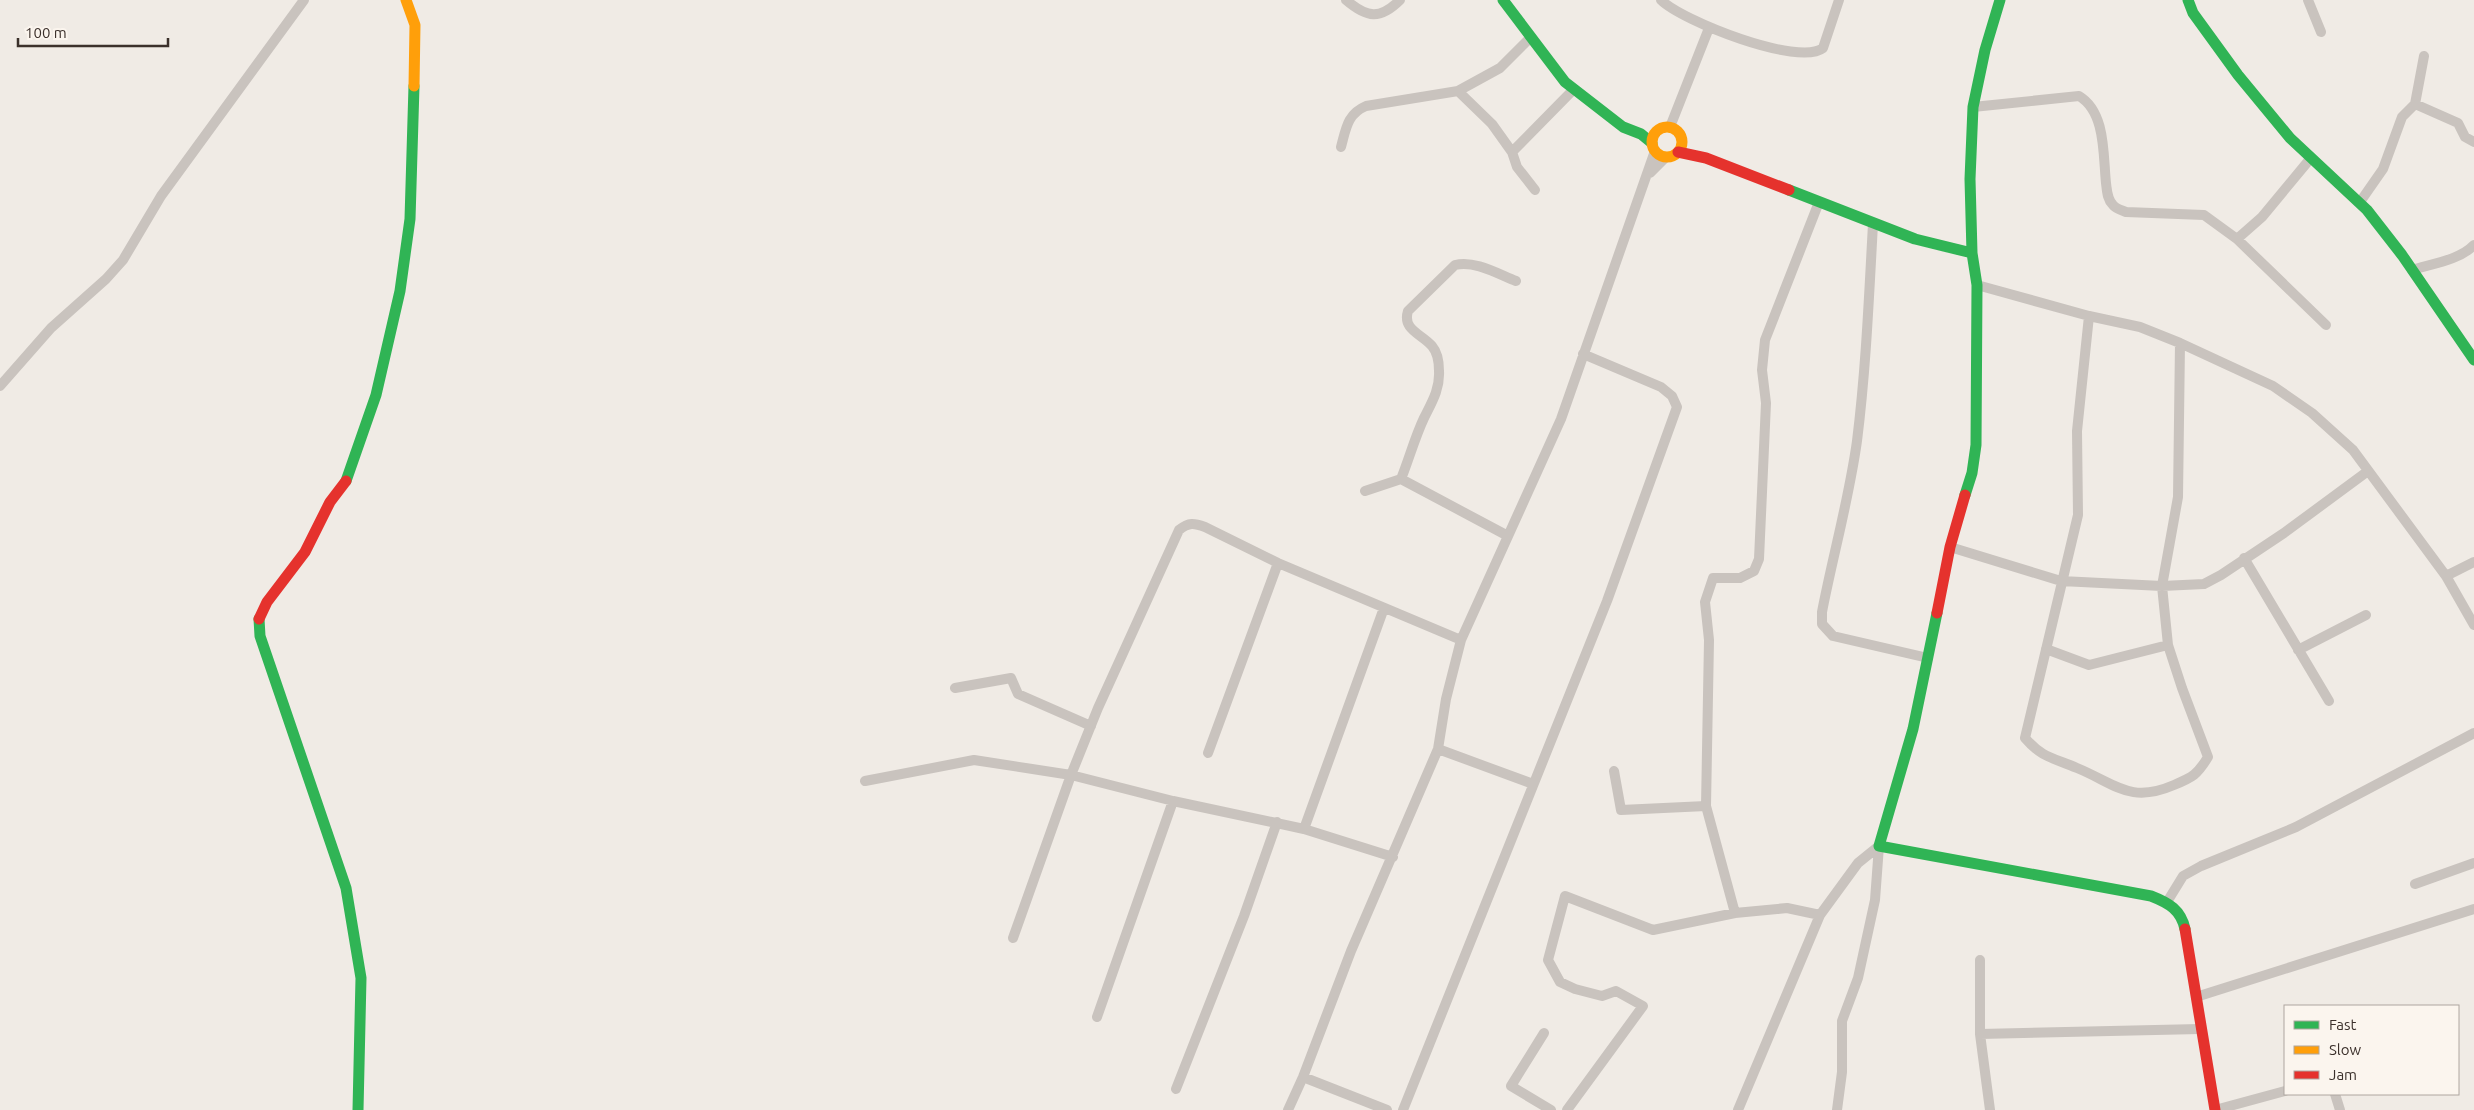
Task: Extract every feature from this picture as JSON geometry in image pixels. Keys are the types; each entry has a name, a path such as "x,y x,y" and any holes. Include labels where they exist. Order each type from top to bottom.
{"street":[{"path":"0,386 51,328 106,279 124,260 161,196 304,0"},
{"path":"358,1110 361,978 346,888 263,646 259,618 267,602 305,552 324,518 330,502 349,478 376,395 400,291 410,219 415,25 406,0"},
{"path":"1346,0 1367,14 1377,15 1391,9 1400,0"},
{"path":"1504,0 1565,82 1623,127 1641,134 1654,142 1666,157"},
{"path":"1661,0 1667,6 1709,28 1786,52 1812,54 1823,48 1839,0"},
{"path":"1837,1110 1842,1072 1842,1021 1858,978 1875,900 1879,846 1914,729 1950,547 1966,497 1976,445 1977,285 1972,253 1970,180 1973,107 1985,50 2000,0"},
{"path":"2188,0 2193,13 2238,76 2310,159 2360,202 2412,270 2474,360"},
{"path":"2308,0 2322,32"},
{"path":"1670,127 1709,28"},
{"path":"1341,147 1348,120 1356,110 1366,106 1458,91 1500,68 1531,37"},
{"path":"2360,202 2383,169 2402,117 2415,104 2424,56"},
{"path":"1512,152 1574,89"},
{"path":"1458,91 1492,124 1512,152 1517,167 1536,190"},
{"path":"1973,107 2078,96 2085,100 2093,110 2099,124 2107,195 2116,208 2126,212 2204,215 2237,239 2326,325"},
{"path":"2415,104 2458,122 2465,137 2474,142"},
{"path":"1288,1110 1303,1077 1351,950 1393,857 1438,749 1446,699 1461,640 1561,419 1649,173 1654,142 1659,129 1670,127 1706,158"},
{"path":"1678,152 1681,148 1681,137"},
{"path":"1649,173 1666,157 1678,152 1706,158 1915,239 1972,253"},
{"path":"2237,239 2262,218 2310,159"},
{"path":"1736,913 1706,806 1708,640 1705,602 1713,578 1740,578 1754,571 1759,559 1766,422 1762,370 1766,340 1819,202"},
{"path":"1873,224 1865,367 1856,441 1846,506 1822,612 1822,624 1833,636 1928,658"},
{"path":"2412,270 2444,261 2470,250 2474,246"},
{"path":"1401,479 1424,418 1435,400 1440,374 1437,355 1431,346 1410,328 1406,316 1408,311 1455,265 1462,263 1477,266 1516,281"},
{"path":"1977,285 2089,316 2140,327 2180,343 2273,386 2312,413 2353,450 2446,576 2474,625"},
{"path":"2089,316 2076,431 2078,515 2075,536 2061,581 2025,738 2038,753 2078,768 2130,792 2145,794 2160,792 2197,775 2208,758 2168,645 2162,586 2178,497 2180,343"},
{"path":"1404,1110 1607,601 1677,407 1672,396 1661,387 1583,354"},
{"path":"1950,547 2061,581 2162,586 2204,584 2222,575 2244,558 2284,533 2368,471"},
{"path":"1366,491 1401,479 1508,536"},
{"path":"1013,938 1090,726 1179,530 1187,524 1193,523 1205,526 1278,563 1461,640"},
{"path":"2244,558 2329,701"},
{"path":"2446,576 2474,562"},
{"path":"1208,753 1278,563"},
{"path":"1304,829 1384,608"},
{"path":"2298,650 2366,615"},
{"path":"2046,649 2090,665 2168,645"},
{"path":"955,688 1011,678 1018,694 1090,726"},
{"path":"2167,902 2183,876 2296,827 2474,733"},
{"path":"1438,749 1533,784"},
{"path":"865,781 974,760 1071,774 1173,801 1277,822 1393,857"},
{"path":"1614,771 1621,810 1706,806"},
{"path":"1097,1017 1173,801"},
{"path":"1176,1089 1244,916 1277,822"},
{"path":"1738,1110 1820,915 1858,863 1879,846 2151,896 2167,902 2179,912 2184,924 2215,1110 2284,1091"},
{"path":"2415,884 2474,862"},
{"path":"1567,1110 1643,1006 1616,991 1602,996 1575,989 1560,982 1548,960 1565,896 1653,930 1736,913 1787,908 1820,915"},
{"path":"2196,997 2474,909"},
{"path":"1980,960 1980,1034 1990,1110"},
{"path":"1980,1034 2200,1029"},
{"path":"1544,1033 1511,1086 1551,1110"},
{"path":"1303,1077 1387,1110"},
{"path":"2335,1095 2340,1110"}],"traffic: fast":[{"path":"1503,0 1565,82 1623,127 1641,134 1652,143"},
{"path":"1965,495 1972,473 1976,445 1977,285 1972,253 1970,179 1973,107 1985,50 2000,0"},
{"path":"2188,0 2193,13 2238,75 2290,138 2367,210 2402,255 2474,360"},
{"path":"346,481 376,395 400,291 410,219 414,86"},
{"path":"1789,190 1915,239 1972,253"},
{"path":"1937,613 1913,729 1879,846 2151,896 2173,908 2181,917 2185,929"},
{"path":"259,619 260,636 346,888 361,978 358,1110"}],"traffic: slow":[{"path":"406,0 415,25 414,86"},
{"path":"1667,127 1678,131 1682,142 1678,153 1667,157 1656,153 1652,142 1656,131 1667,127"}],"traffic: jam":[{"path":"1678,152 1706,158 1789,190"},
{"path":"259,619 267,602 305,552 330,502 346,481"},
{"path":"1937,613 1950,547 1965,495"},
{"path":"2185,929 2215,1110"}]}
